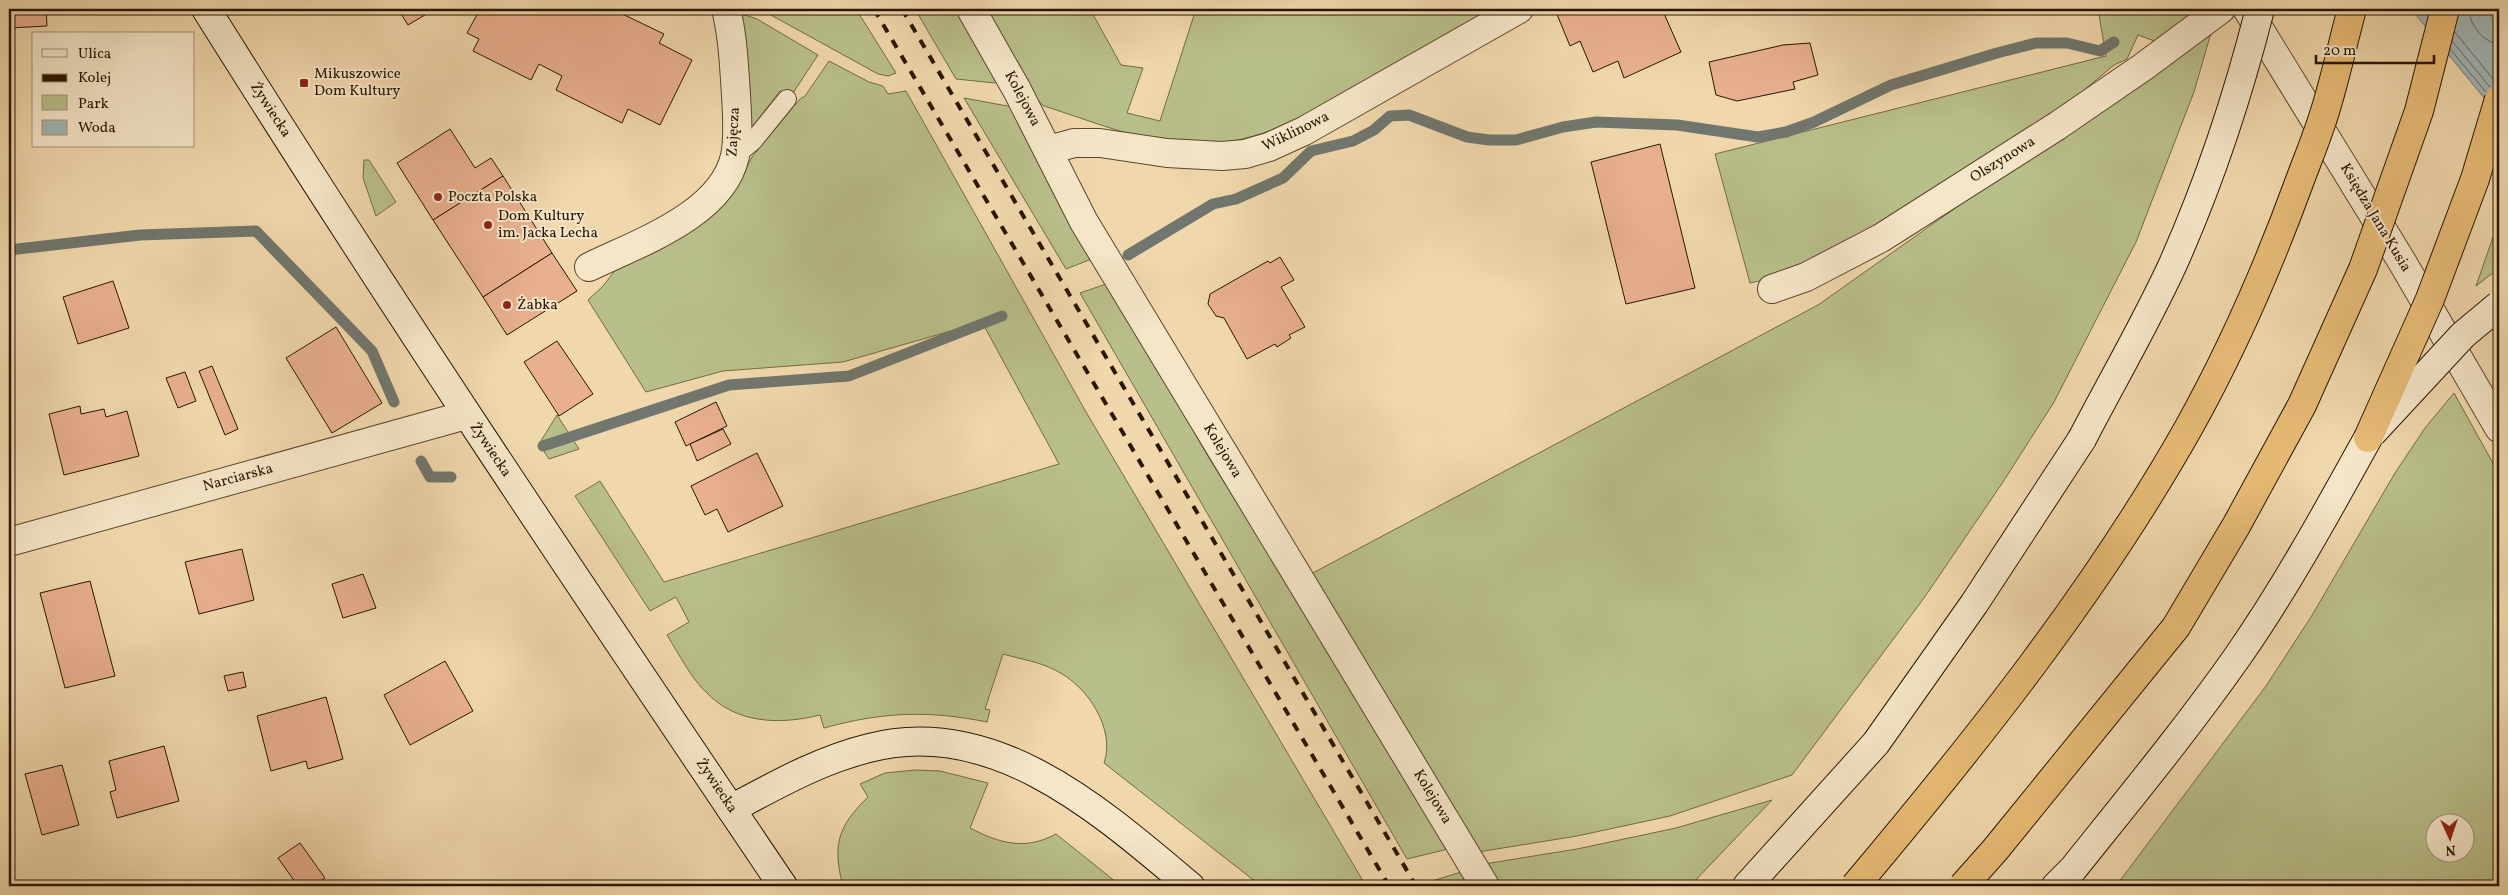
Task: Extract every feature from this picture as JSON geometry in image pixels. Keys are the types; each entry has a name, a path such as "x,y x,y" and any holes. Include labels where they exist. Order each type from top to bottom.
{"highway":[{"path":"1855,886 1948,775 2038,656 2120,541 2189,427 2241,325 2266,267 2326,109 2352,9"},
{"path":"1963,886 1995,850 2176,627 2269,466 2302,405 2364,269 2419,111 2445,9"},
{"path":"2368,438 2430,299 2475,179 2499,99"}],"street":[{"name":"Żywiecka","path":"206,9 332,209 466,415 783,886"},
{"name":"Zajęcza","path":"589,267 685,219 703,206 723,183 735,156 737,126 734,60 726,9"},
{"name":"Kolejowa","path":"971,9 1049,150 1084,222 1485,886"},
{"name":"Wiklinowa","path":"1049,150 1074,143 1100,143 1175,154 1222,156 1245,154 1269,147 1304,131 1519,9"},
{"name":"Olszynowa","path":"1772,289 1806,278 1881,238 2057,126 2143,67 2221,9"},
{"name":"Księdza Jana Kusia","path":"2247,9 2400,260 2499,428"},
{"path":"1747,886 1876,743 1974,604 2082,439 2173,265 2216,160 2260,9"},
{"path":"2056,886 2179,738 2238,655 2303,555 2368,438 2463,335 2499,305"},
{"name":"Narciarska","path":"9,542 466,415"},
{"path":"731,809 816,765 872,747 924,742 950,744 1006,758 1040,776 1102,816 1190,886"}],"lane":[{"path":"735,156 753,141 787,99"}],"green space":[{"path":"760,9 856,9 896,73 888,76 878,74"},
{"path":"915,9 959,9 997,76 995,83 956,79"},
{"path":"983,9 1090,9 1121,65 1143,68 1127,113 1160,121 1196,9 1501,9 1309,114 1263,133 1240,139 1216,143 1191,144 1154,140 1044,106 1036,99"},
{"path":"2098,9 2201,9 2160,43 2138,35 2127,59 2114,65 2051,118 1874,231 1793,273 1750,283 1715,154 2106,56"},
{"path":"742,14 757,19 818,55 793,93 780,91 749,131"},
{"path":"2213,26 2194,92 2136,242 2054,402 2003,482 1924,598 1792,775 1670,816 1577,836 1478,852 1307,576 1818,305"},
{"path":"829,61 869,82 883,86 888,94 906,91 1086,412 1366,886 1261,886 1104,763 1107,750 1106,736 1096,709 1088,697 1067,677 1049,667 1036,663 1003,654 985,709 990,710 987,722 925,714 905,714 866,719 824,728 820,715 774,721 745,716 731,711 718,703 700,686 667,635 689,622 676,597 650,611 575,496 600,481 664,582 1059,464 982,322 843,362 723,371 646,392 588,300 603,286 617,268 686,233 709,218 742,177 752,157 800,99 805,96"},
{"path":"964,98 1013,107 1097,257 1066,269"},
{"path":"364,160 369,160 396,202 376,216 363,178"},
{"path":"2499,220 2499,268 2476,286"},
{"path":"1109,283 1209,458 1452,848 1407,859 1080,293"},
{"path":"2454,393 2499,474 2499,886 2116,886 2266,686 2311,617 2395,473 2425,428"},
{"path":"557,415 579,449 549,459 539,444"},
{"path":"915,770 940,771 988,783 970,828 991,838 1023,844 1045,839 1056,834 1121,886 843,886 838,859 838,847 844,827 850,817 868,797 860,784 885,773"},
{"path":"1772,800 1690,886 1497,886 1484,864 1577,849 1676,828"},
{"path":"1464,871 1473,886 1428,886 1426,883"}],"water":[{"path":"2411,9 2486,9 2499,28 2499,116"}],"building":[{"path":"9,9 46,9 47,26 9,28"},
{"path":"398,9 435,9 408,25"},
{"path":"480,9 583,9 595,15 598,9 612,9 664,34 659,43 692,60 660,125 628,109 622,123 556,90 562,76 539,64 531,80 473,51 479,39 467,33"},
{"path":"1563,9 1662,9 1681,52 1624,78 1618,61 1593,72 1580,41 1570,46 1556,12"},
{"path":"1810,43 1818,75 1793,82 1795,89 1737,101 1716,95 1709,62 1783,45"},
{"path":"450,129 475,168 491,158 503,176 433,220 397,163"},
{"path":"1660,144 1695,288 1626,304 1591,162"},
{"path":"503,176 552,253 483,297 433,220"},
{"path":"552,253 577,291 507,335 483,297"},
{"path":"1280,257 1294,280 1281,287 1305,327 1289,335 1291,338 1277,347 1275,344 1247,359 1224,318 1216,316 1208,304 1210,294 1268,261 1270,263"},
{"path":"113,281 129,328 78,344 63,297"},
{"path":"336,327 382,403 332,433 286,358"},
{"path":"557,341 593,394 559,416 524,362"},
{"path":"212,366 238,429 225,435 199,371"},
{"path":"185,372 196,401 178,408 166,378"},
{"path":"716,402 727,426 686,446 675,422"},
{"path":"80,406 81,414 104,409 106,417 127,411 139,456 64,475 49,414"},
{"path":"723,429 731,444 697,461 690,444"},
{"path":"757,453 783,506 728,532 717,509 705,515 691,486"},
{"path":"242,549 254,600 199,614 185,562"},
{"path":"363,574 376,608 343,618 332,584"},
{"path":"90,581 115,676 65,688 40,593"},
{"path":"445,661 473,711 410,745 384,695"},
{"path":"243,672 246,687 228,691 224,676"},
{"path":"326,697 343,759 308,769 306,761 271,771 257,716"},
{"path":"164,746 179,801 117,818 110,792 116,790 109,761"},
{"path":"62,765 79,825 42,835 25,774"},
{"path":"300,843 325,878 313,886 298,886 278,858"}],"waterway":[{"path":"1128,255 1213,204 1236,199 1283,178 1311,151 1353,141 1374,130 1390,116 1409,115 1467,137 1489,140 1516,140 1563,127 1596,122 1677,125 1758,137 1786,132 1814,122 1891,85 1997,53 2036,43 2067,43 2100,51 2114,42"},
{"path":"9,250 140,235 256,231 372,351 394,402"},
{"path":"543,446 729,385 849,376 1002,316"},
{"path":"421,461 430,477 451,477"}],"railway":[{"path":"874,9 1389,886"},
{"path":"902,9 1416,886"}],"place":[{"name":"Mikuszowice Dom Kultury","path":"304,83"},
{"name":"Poczta Polska","path":"438,197"},
{"name":"Dom Kultury im. Jacka Lecha","path":"488,225"},
{"name":"Żabka","path":"507,305"}]}
